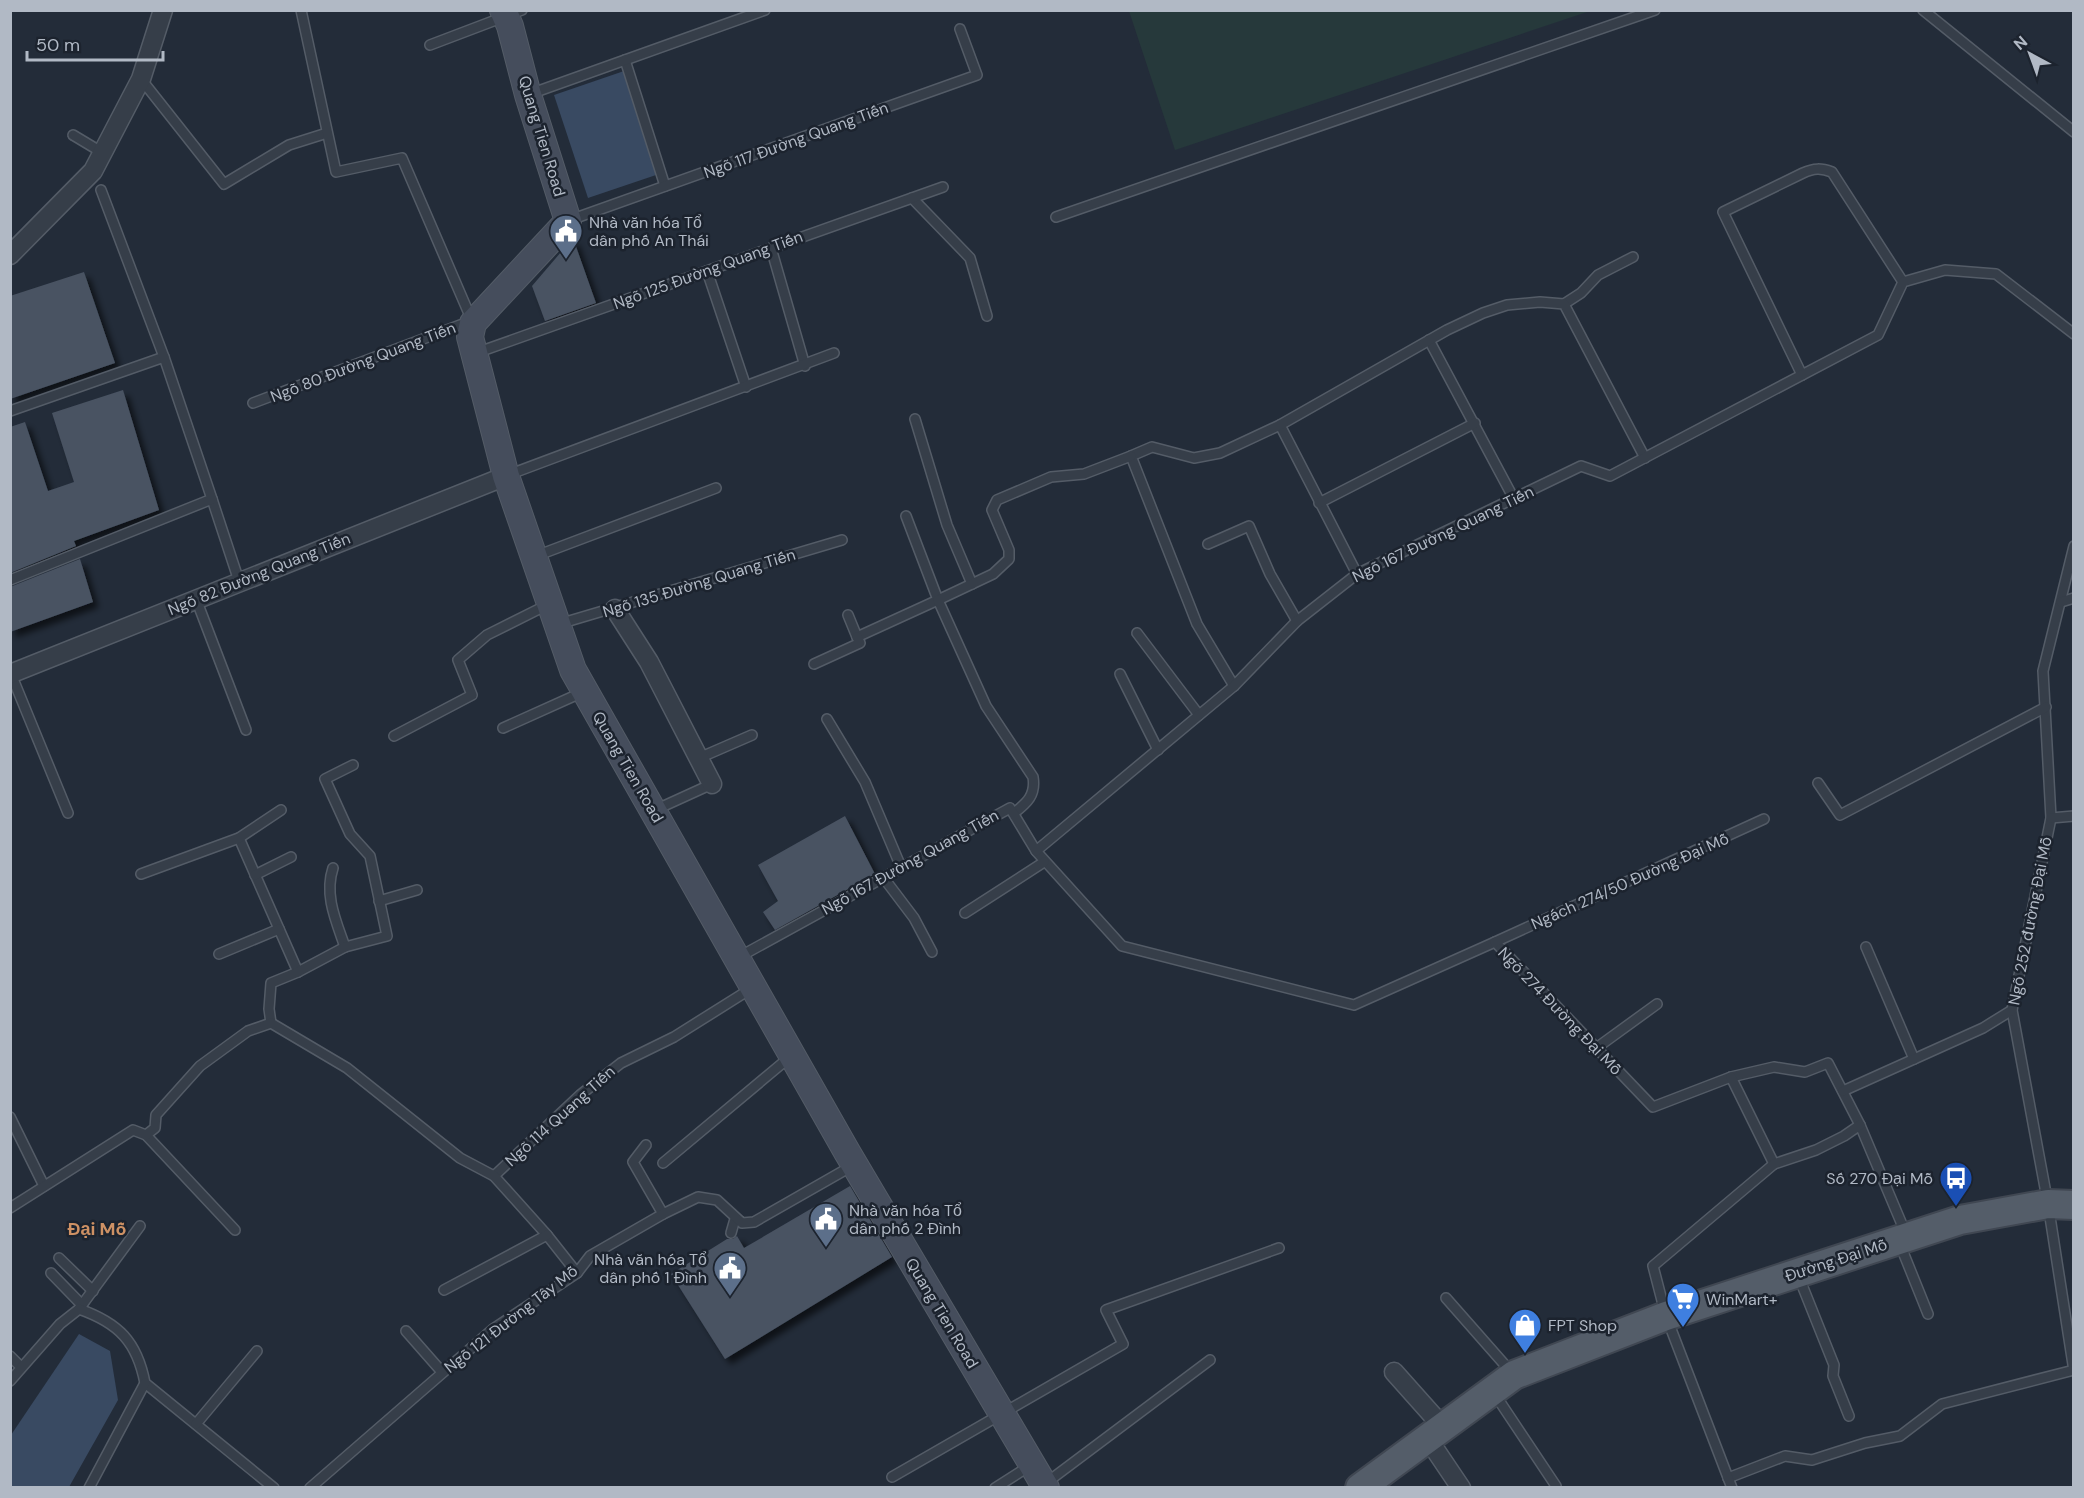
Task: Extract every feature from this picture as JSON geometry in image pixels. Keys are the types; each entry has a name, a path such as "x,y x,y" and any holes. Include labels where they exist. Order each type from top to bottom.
{"main road":[{"name":"Đường Đại Mỗ","path":"1363,1486 1503,1383 1666,1316 1960,1220 2061,1205"}],"street":[{"path":"10,255 84,183 103,153 141,79 163,10"},
{"name":"Quang Tien Road","path":"510,12 528,95 568,221"},
{"path":"473,323 568,221"},
{"name":"Quang Tien Road","path":"473,323 470,337 473,354 507,476 573,670 854,1164 884,1222 1040,1479"},
{"name":"Ngõ 82 Đường Quang Tiến","path":"11,674 507,476"},
{"path":"615,609 649,662 712,784"},
{"path":"1394,1372 1435,1433 1461,1488"}],"lane":[{"path":"302,10 336,172 402,158 473,323"},
{"path":"528,95 765,10"},
{"path":"1056,217 1655,10"},
{"path":"1923,10 2073,132"},
{"path":"430,45 510,12"},
{"name":"Ngõ 117 Đường Quang Tiến","path":"568,221 977,75 960,29"},
{"path":"625,60 666,186"},
{"path":"141,79 224,184 289,145 327,133"},
{"path":"73,135 103,153"},
{"path":"1802,375 1723,212 1813,168 1832,172 1903,282 1946,270 1996,274 2073,334"},
{"name":"Ngõ 125 Đường Quang Tiến","path":"473,354 943,187"},
{"path":"101,190 164,357 239,582"},
{"path":"912,198 970,258 987,316"},
{"path":"771,248 805,366"},
{"path":"857,637 993,574 1009,559 1009,550 992,510 997,500 1051,477 1083,474 1152,447 1194,458 1220,453 1280,426 1429,340 1483,313 1507,305 1540,302 1564,304 1581,293 1598,275 1633,257"},
{"path":"707,271 746,387"},
{"name":"Ngõ 167 Đường Quang Tiến","path":"736,958 1010,808 1036,851 1234,686 1298,621 1357,574 1581,466 1610,476 1878,335 1903,282"},
{"path":"1564,304 1645,458"},
{"name":"Ngõ 80 Đường Quang Tiến","path":"253,403 460,324 473,323"},
{"path":"1429,340 1514,499"},
{"path":"507,476 805,366 834,353"},
{"path":"10,411 164,357"},
{"path":"915,419 947,525 972,584"},
{"path":"1319,503 1475,423"},
{"path":"1280,426 1357,574"},
{"path":"1131,456 1197,624 1234,686"},
{"path":"534,556 716,488"},
{"path":"10,580 212,499"},
{"path":"906,516 938,600 986,706 1033,777 1035,788 1031,796 1014,813"},
{"path":"1208,544 1249,526 1270,574 1298,621"},
{"name":"Ngõ 135 Đường Quang Tiến","path":"394,736 472,695 458,660 487,635 553,615 615,609 842,540"},
{"name":"Ngõ 252 đường Đại Mỗ","path":"2073,546 2043,671 2051,818 2012,1010 2061,1205 2073,1370"},
{"path":"2061,602 2073,598"},
{"path":"196,599 246,730"},
{"path":"814,664 860,643 848,615"},
{"path":"1137,633 1199,715"},
{"path":"11,674 68,813"},
{"path":"1120,675 1158,750"},
{"path":"503,728 585,691"},
{"path":"1818,783 1839,815 2046,707"},
{"path":"827,720 865,782 901,867"},
{"path":"699,758 752,735"},
{"path":"271,1023 269,1009 271,983 298,972 345,946 387,936 370,856 350,834 325,779 354,765"},
{"path":"653,812 712,784"},
{"path":"141,874 239,838 281,810"},
{"path":"2051,818 2073,816"},
{"name":"Ngách 274/50 Đường Đại Mỗ","path":"1495,942 1764,819"},
{"path":"239,838 298,972"},
{"name":"Ngõ 274 Đường Đại Mỗ","path":"1036,851 1122,946 1354,1005 1495,942 1653,1107 1731,1077 1774,1067 1805,1072 1828,1063 1860,1125 1928,1314"},
{"path":"255,875 291,857"},
{"path":"965,913 1044,862"},
{"path":"333,868 329,889 330,902 345,946"},
{"path":"883,877 914,918 932,952"},
{"path":"379,901 417,890"},
{"path":"219,954 279,929"},
{"path":"1866,947 1914,1059"},
{"name":"Ngõ 114 Quang Tiến","path":"494,1176 580,1095 621,1063 674,1036 753,988"},
{"path":"1595,1049 1657,1004"},
{"path":"1843,1091 1983,1028 2012,1010"},
{"path":"146,1134 155,1128 156,1115 200,1066 248,1031 271,1023 347,1068 460,1158 494,1176 547,1235 577,1273"},
{"path":"663,1163 791,1056"},
{"path":"1731,1077 1774,1164"},
{"path":"10,1117 44,1186"},
{"path":"1860,1125 1816,1150 1774,1164 1653,1266 1666,1316 1730,1485 1785,1456 1812,1460 1865,1443 1900,1436 1942,1404 2073,1370"},
{"path":"10,1208 133,1130 146,1134 235,1230"},
{"path":"646,1145 633,1162 663,1214"},
{"path":"731,1233 735,1219 747,1224 765,1217 854,1164"},
{"name":"Ngõ 121 Đường Tây Mỗ","path":"310,1488 493,1329 577,1273 590,1256 687,1201 708,1197 724,1205 735,1219"},
{"path":"10,1381 60,1324 81,1307 140,1226"},
{"path":"444,1290 547,1235"},
{"path":"892,1477 1123,1344 1106,1310 1279,1248"},
{"path":"59,1258 93,1291"},
{"path":"51,1273 81,1307 101,1317 125,1337 140,1356 145,1383 89,1488"},
{"path":"1797,1273 1834,1365 1833,1376 1849,1416"},
{"path":"1446,1298 1503,1383 1556,1486"},
{"path":"406,1331 442,1372"},
{"path":"196,1424 257,1351"},
{"path":"10,1356 21,1367"},
{"path":"995,1488 1040,1479 1210,1360"},
{"path":"145,1383 274,1488"}],"shaded area":[{"path":"1129,10 1590,11 1175,150"}],"water":[{"path":"624,71 659,174 588,198 554,95"},
{"path":"79,1334 110,1351 118,1400 69,1487 11,1487 11,1435"}],"building":[{"name":"Nhà văn hóa Tổ dân phố An Thái","path":"573,238 596,303 545,321 532,286"},
{"path":"84,272 115,363 10,399 10,296"},
{"path":"123,390 159,510 74,541 76,546 10,573 10,427 25,422 48,491 74,482 52,413"},
{"path":"80,559 93,602 10,632 10,587"},
{"path":"845,816 875,874 775,930 763,912 778,901 758,865"},
{"path":"850,1186 892,1257 725,1359 671,1274 727,1239 737,1236 744,1248"}],"place":[{"name":"Nhà văn hóa Tổ dân phố An Thái","path":"566,260"},
{"name":"Số 270 Đại Mỗ","path":"1956,1207"},
{"name":"Nhà văn hóa Tổ dân phố 2 Đình","path":"826,1248"},
{"name":"Nhà văn hóa Tổ dân phố 1 Đình","path":"730,1297"},
{"name":"WinMart+","path":"1683,1328"},
{"name":"FPT Shop","path":"1525,1354"}],"district":[{"name":"Đại Mỗ","path":"97,1229"}]}
